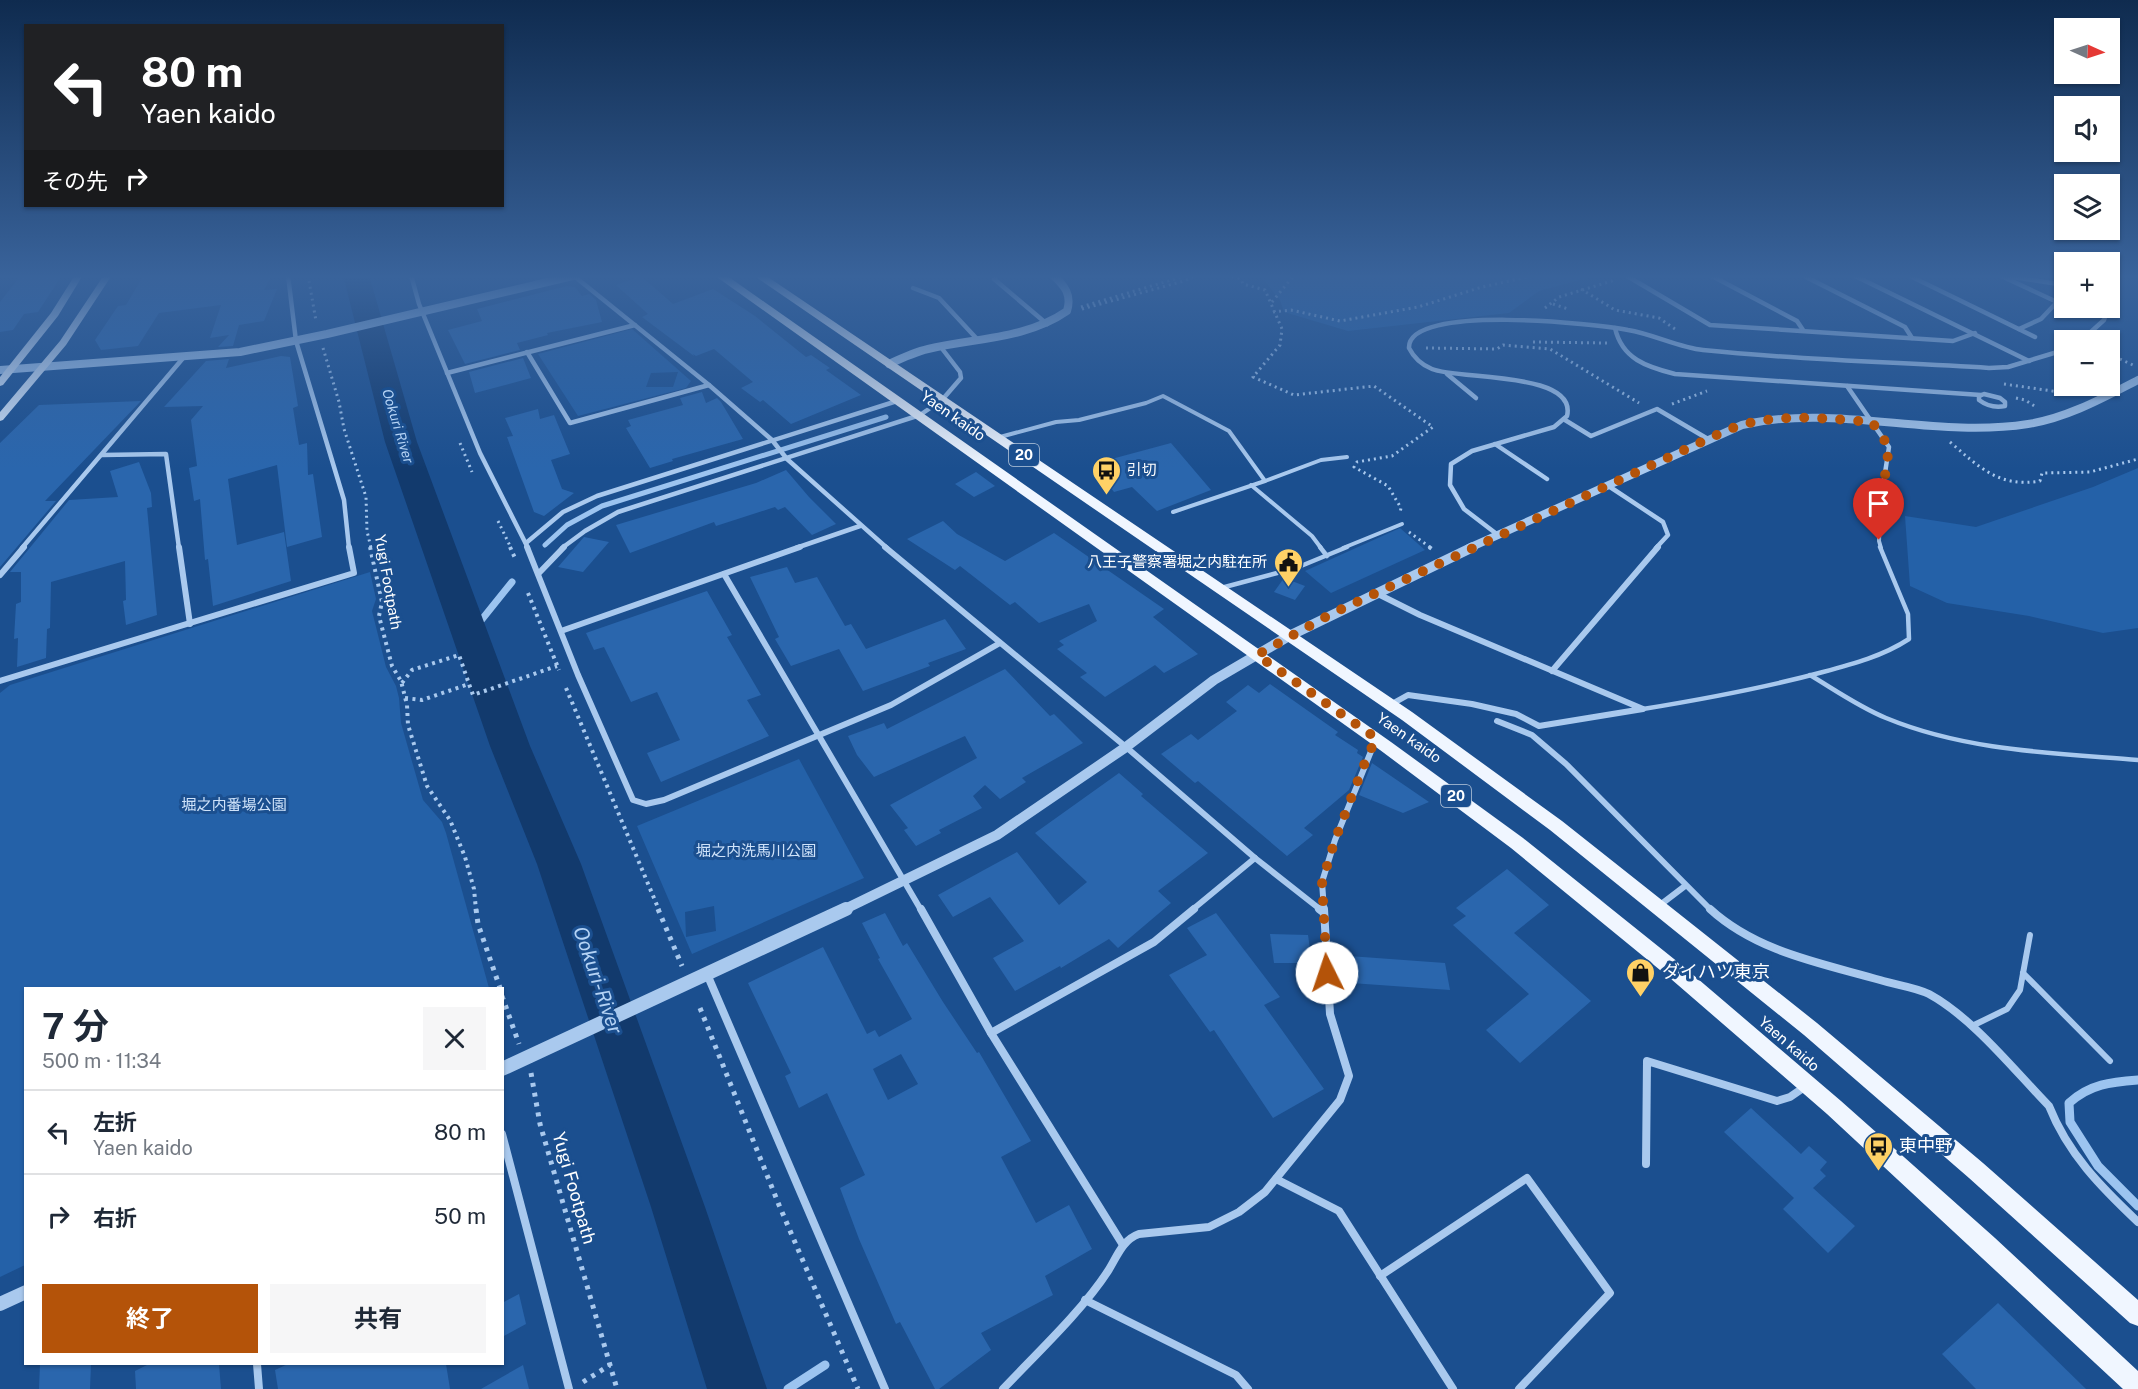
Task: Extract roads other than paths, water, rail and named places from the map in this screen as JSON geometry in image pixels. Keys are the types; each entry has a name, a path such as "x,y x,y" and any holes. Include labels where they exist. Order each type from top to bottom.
{"main road":[{"path":"0,383 35,340"},
{"path":"0,418 45,367 65,340"},
{"name":"Yaen kaido","path":"811,340 897,401 921,415 1376,738 1517,843 1618,923 1807,1085 2006,1262 2138,1387"},
{"name":"Yaen kaido","path":"853,340 1492,777 1660,905 1834,1048 2054,1238 2138,1315"}],"street":[{"path":"0,370 232,353 301,340"},
{"path":"433,340 480,453 526,543 633,800 646,804 664,800 891,705 1000,643"},
{"path":"447,373 574,340"},
{"path":"654,340 772,440 787,459 860,526 1126,747 1255,858 1323,912"},
{"path":"889,364 940,346 972,340"},
{"path":"1411,340 1409,348 1411,354 1422,364 1446,374 1476,398"},
{"path":"1617,340 1626,355 1635,361 1675,374 1981,395 2000,398 2006,402 2005,406 2000,408 1984,404 1979,400 1981,395"},
{"path":"1667,340 1689,349 1989,368 2008,367 2054,353"},
{"path":"1988,340 2029,361"},
{"path":"0,681 354,573 346,532 344,500 296,341"},
{"path":"539,573 563,546 597,522 618,512 921,415 942,400 961,378 960,372 940,346"},
{"path":"527,352 570,423 709,385"},
{"path":"0,575 184,357"},
{"path":"1446,374 1534,382 1551,389 1566,403 1568,411 1565,420 1554,427 1472,451 1451,464 1449,485 1464,509 1498,535"},
{"path":"504,1068 997,836 1126,747 1214,680 1289,636 1498,535 1708,439 1742,425 1779,419 1818,418 1966,429 2037,423 2063,414 2138,380"},
{"path":"1847,386 1889,447 1881,499"},
{"path":"526,543 547,524 581,503 897,401"},
{"path":"1565,420 1591,436 1655,410 1708,439"},
{"path":"1495,444 1547,479"},
{"path":"102,455 166,454 190,624"},
{"path":"1552,671 1668,535 1663,522 1607,485"},
{"path":"561,631 860,526"},
{"path":"724,574 905,881 991,1033 1123,1245"},
{"path":"1376,593 1420,615 1643,709"},
{"path":"1390,705 1408,696 1472,704 1516,714 1539,726 1643,709"},
{"path":"1497,721 1532,735 1566,764 1684,886 1722,920 1753,940 1782,952 1928,994 1972,1026 2049,1106 2054,1122 2081,1163 2138,1222"},
{"path":"1003,1389 1085,1300 1106,1274 1128,1238 1139,1234 1209,1227 1239,1212 1276,1179 1340,1100 1349,1076 1330,1014 1322,882 1335,840 1376,738"},
{"path":"991,1033 1154,942 1255,858"},
{"path":"1660,905 1684,886"},
{"path":"707,974 885,1389"},
{"path":"1646,1164 1647,1061 1777,1101 1790,1097 1807,1085"},
{"path":"504,1142 570,1389"},
{"path":"1380,1275 1527,1178 1610,1293 1519,1389"},
{"path":"1276,1179 1339,1211 1453,1389"},
{"path":"0,1304 24,1293"},
{"path":"1085,1300 1236,1376 1248,1389"},
{"path":"257,1365 259,1389"}],"lane":[{"path":"997,437 1056,422 1078,420 1146,403 1163,396 1229,431 1265,481"},
{"path":"1173,512 1265,481 1321,459 1347,457"},
{"path":"1251,485 1312,536 1327,555"},
{"path":"1643,709 1698,700 1810,675 1891,652 1909,639 1908,614 1882,557 1879,540 1881,499"},
{"path":"1219,589 1296,568 1402,524"},
{"path":"1810,675 1886,718 1955,740 2138,760"},
{"path":"1972,1026 2007,1009 2020,990 2030,935"},
{"path":"2023,973 2110,1061"}],"waterway":[{"name":"Ookuri-River","path":"372,340 401,442 510,746 559,864 678,1207 737,1389"},
{"path":"545,545 567,525 602,506 886,417"},
{"path":"471,633 512,582"},
{"path":"2138,1080 2101,1085 2069,1103 2070,1122 2098,1166 2138,1206"},
{"path":"788,1389 825,1365"}],"place":[{"name":"引切","path":"1106,496"},
{"name":"八王子警察署堀之内駐在所","path":"1288,588"},
{"name":"ダイハツ東京","path":"1641,998"},
{"name":"東中野","path":"1878,1172"}],"water label":[{"name":"Ookuri River","path":"398,426"}],"park label":[{"name":"堀之内番場公園","path":"234,805"},
{"name":"堀之内洗馬川公園","path":"756,851"}]}
